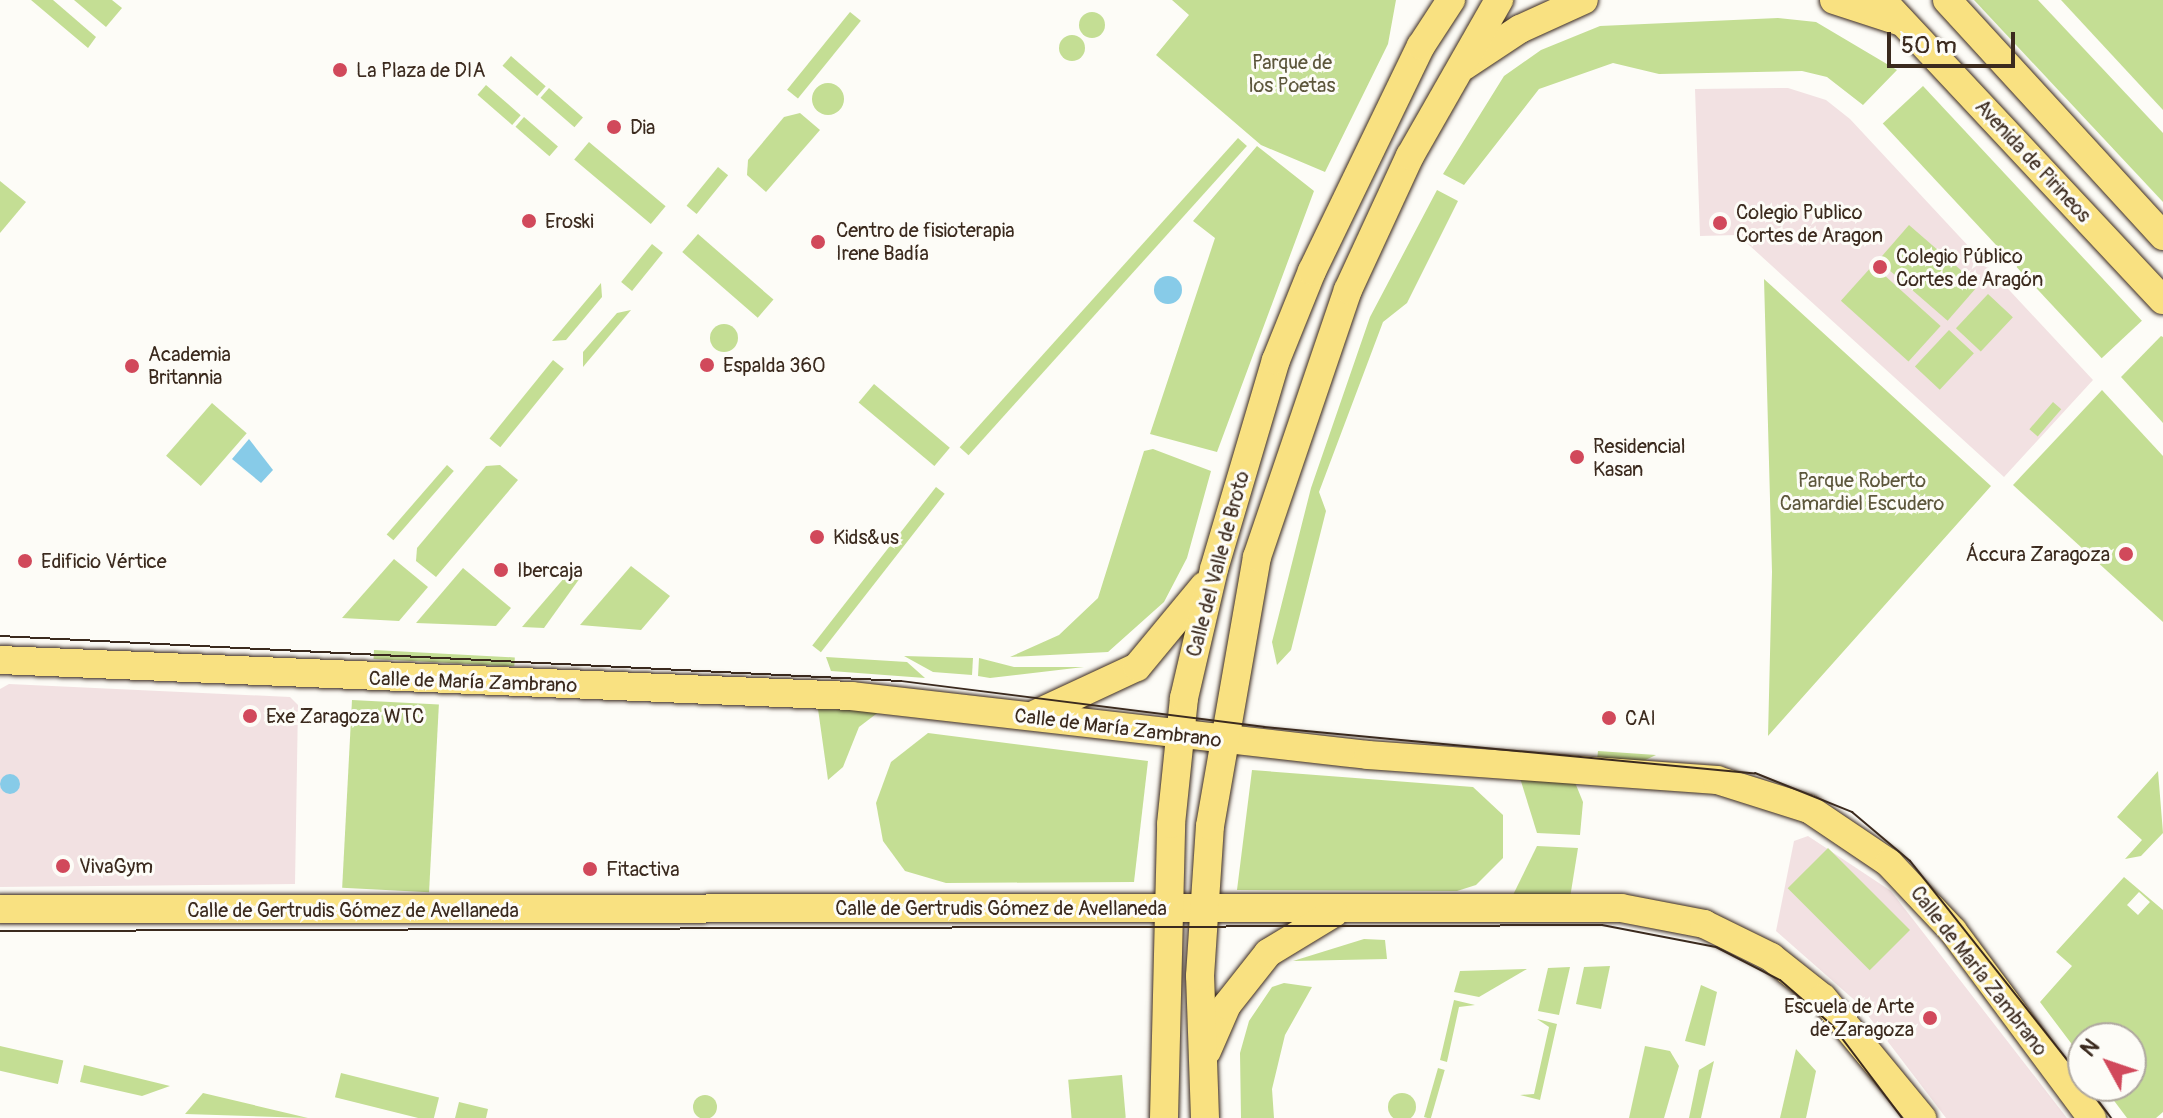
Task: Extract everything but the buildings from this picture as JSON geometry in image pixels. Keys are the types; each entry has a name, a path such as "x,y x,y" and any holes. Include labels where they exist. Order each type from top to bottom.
{"main road":[{"name":"Calle del Valle de Broto","path":"1421,46 1432,0"},
{"name":"Calle del Valle de Broto","path":"1164,1118 1166,908 1179,736 1214,569 1276,360 1348,190 1421,46 1451,0"},
{"name":"Calle del Valle de Broto","path":"1205,1118 1203,908 1221,741 1257,557 1314,374 1453,74 1499,0"},
{"path":"1453,74 1520,29 1584,0"},
{"name":"Avenida de Pirineos","path":"1834,0 1903,23"},
{"name":"Avenida de Pirineos","path":"1882,0 2163,300"},
{"path":"1950,2 2163,236"},
{"path":"1027,716 1075,702 1146,660 1214,569"},
{"name":"Calle de María Zambrano","path":"0,660 809,694 1027,716 1221,741 1681,775 1755,788 1809,809 1865,843 1927,900 2092,1118"},
{"name":"Calle de Gertrudis Gómez de Avellaneda","path":"0,909 1342,910 1599,906 1720,930 1823,998 1922,1118"},
{"path":"1205,1059 1227,1005 1268,953 1342,910"}],"shaded area":[{"name":"Colegio Público Cortes de Aragón","path":"1788,88 1826,100 1850,119 2093,380 2004,477 1738,235 1700,236 1695,89"},
{"path":"9,684 290,697 298,705 295,884 0,887 0,689"},
{"path":"1808,836 1891,891 2067,1118 1946,1118 1860,1005 1776,931 1794,841"}],"green space":[{"path":"31,0 53,0 96,37 88,48"},
{"path":"74,0 112,0 122,8 106,27"},
{"name":"Parque de los Poetas","path":"1172,0 1396,0 1388,44 1325,172 1261,145 1156,55 1189,15"},
{"path":"1974,0 2038,0 2163,133 2163,202"},
{"path":"2061,0 2163,0 2163,110"},
{"path":"850,12 861,21 798,99 787,90"},
{"path":"1092,12 1101,16 1105,25 1101,34 1092,38 1083,34 1079,25 1083,16"},
{"path":"1778,18 1816,22 1897,70 1863,105 1827,77 1802,71 1659,74 1613,63 1539,89 1464,185 1443,174 1504,76 1541,50 1600,26"},
{"path":"1072,35 1081,39 1085,48 1081,57 1072,61 1063,57 1059,48 1063,39"},
{"path":"511,56 546,86 537,96 502,66"},
{"path":"828,83 840,87 844,99 840,111 828,115 816,111 812,99 816,87"},
{"path":"486,85 521,115 512,125 477,95"},
{"path":"1923,86 2142,321 2102,358 1883,124"},
{"path":"549,88 583,118 574,127 540,98"},
{"path":"800,113 820,130 766,192 747,175 748,160 784,117"},
{"path":"524,117 558,147 549,156 515,127"},
{"path":"1238,138 1247,146 969,455 960,447"},
{"path":"589,142 666,206 651,224 574,160"},
{"path":"1257,146 1314,191 1217,452 1150,434 1215,238 1193,221"},
{"path":"718,167 728,175 697,214 687,206"},
{"path":"0,181 26,202 0,233"},
{"path":"1437,190 1458,201 1407,303 1383,322 1319,492 1326,511 1291,650 1277,665 1272,642 1311,488 1370,317"},
{"path":"1909,225 1978,285 1948,321 1878,260"},
{"path":"698,234 773,300 758,318 682,252"},
{"path":"652,244 663,253 632,291 621,282"},
{"path":"1873,265 1941,326 1909,362 1841,301"},
{"name":"Parque Roberto Camardiel Escudero","path":"1764,279 1991,486 1768,736 1772,572"},
{"path":"601,283 602,297 566,340 552,341"},
{"path":"1988,294 2013,317 1981,352 1956,328"},
{"path":"631,310 583,367 583,352 617,313"},
{"path":"724,324 734,328 738,338 734,348 724,352 714,348 710,338 714,328"},
{"path":"1949,330 1974,353 1940,390 1915,367"},
{"path":"2163,337 2163,423 2121,377"},
{"path":"553,360 564,369 500,447 489,438"},
{"path":"874,384 950,448 934,466 859,402"},
{"name":"Áccura Zaragoza","path":"2102,390 2163,456 2163,622 2013,485"},
{"path":"2053,402 2061,409 2038,436 2029,429"},
{"path":"212,403 247,433 201,486 166,456"},
{"path":"1153,449 1211,471 1187,558 1164,602 1108,652 1010,657 1059,635 1098,598 1144,451"},
{"path":"447,465 454,471 393,540 387,534"},
{"path":"500,465 518,480 436,577 416,561 417,548 486,466"},
{"path":"936,487 945,494 821,652 812,645"},
{"path":"394,559 428,587 399,621 342,618"},
{"path":"631,566 670,596 641,630 580,625"},
{"path":"463,568 511,608 496,626 416,623"},
{"path":"571,570 580,578 544,628 522,627"},
{"path":"374,650 515,657 514,666 374,659"},
{"path":"904,656 973,658 972,675 933,672"},
{"path":"826,657 907,662 925,678 831,671"},
{"path":"979,658 1014,667 1084,667 990,678 978,676"},
{"path":"352,700 439,705 429,892 342,888"},
{"path":"818,709 880,711 859,727 843,767 828,780"},
{"path":"928,733 1148,761 1134,882 946,883 905,871 883,841 876,803 891,762"},
{"path":"1598,751 1656,755 1639,763 1597,760"},
{"path":"1252,770 1473,787 1503,815 1503,858 1476,885 1457,891 1237,890"},
{"path":"2158,771 2163,833 2141,856 2125,859 2142,840 2117,817"},
{"path":"1520,778 1574,780 1583,802 1580,835 1537,833"},
{"path":"1537,846 1578,848 1570,898 1511,899"},
{"path":"1828,848 1910,930 1870,970 1788,888"},
{"path":"2124,877 2163,910 2163,1112 2156,1118 2127,1118 2115,1102 2147,1102 2147,1022 2067,1022 2067,1038 2040,1002 2072,966 2056,952","holes":["2139,892 2150,902 2138,915 2127,905"]},
{"path":"1364,939 1385,940 1387,959 1293,961"},
{"path":"1610,966 1601,1009 1576,1004 1584,967"},
{"path":"1570,967 1559,1015 1538,1011 1548,968"},
{"path":"1527,969 1479,997 1454,992 1460,971"},
{"path":"1284,983 1312,987 1285,1035 1272,1089 1274,1118 1241,1118 1240,1053 1249,1021 1272,987"},
{"path":"1701,985 1717,992 1705,1046 1685,1041"},
{"path":"1454,1000 1475,1005 1459,1007 1447,1062 1440,1060"},
{"path":"1537,1019 1557,1024 1540,1100 1520,1095 1534,1094 1549,1027"},
{"path":"0,1046 63,1061 58,1084 0,1071"},
{"path":"1645,1046 1670,1051 1679,1066 1664,1118 1629,1118"},
{"path":"1796,1049 1816,1071 1806,1118 1780,1118"},
{"path":"1714,1061 1701,1118 1689,1118 1699,1070"},
{"path":"84,1065 170,1086 142,1096 80,1082"},
{"path":"1438,1068 1445,1070 1431,1118 1424,1117"},
{"path":"341,1073 439,1097 434,1118 418,1118 335,1097"},
{"path":"1122,1075 1126,1118 1072,1118 1068,1080"},
{"path":"203,1093 308,1118 185,1114"},
{"path":"1402,1093 1412,1097 1416,1107 1412,1117 1402,1121 1392,1117 1388,1107 1392,1097"},
{"path":"705,1095 716,1102 717,1107 710,1118 705,1119 694,1112 693,1107 700,1096"},
{"path":"459,1102 488,1109 486,1118 455,1118"}],"water":[{"path":"1168,276 1178,280 1182,290 1178,300 1168,304 1158,300 1154,290 1158,280"},
{"path":"249,439 273,470 261,483 232,459"},
{"path":"6,774 14,774 20,784 14,794 6,794 0,788 0,780"}],"tram line":[{"path":"0,636 901,681 1264,727 1755,773 1852,812 1910,861 2067,1060"},
{"path":"0,931 1602,925 1716,947 1780,980 1832,1025 1902,1118"},
{"path":"2099,1102 2111,1118"}],"place":[{"name":"La Plaza de DIA","path":"340,70"},
{"name":"Dia","path":"614,127"},
{"name":"Eroski","path":"529,221"},
{"name":"Colegio Publico Cortes de Aragon","path":"1720,223"},
{"name":"Centro de fisioterapia Irene Badía","path":"818,242"},
{"name":"Colegio Público Cortes de Aragón","path":"1880,267"},
{"name":"Espalda 360","path":"707,365"},
{"name":"Academia Britannia","path":"132,366"},
{"name":"Residencial Kasan","path":"1577,457"},
{"name":"Kids&us","path":"817,537"},
{"name":"Áccura Zaragoza","path":"2126,554"},
{"name":"Edificio Vértice","path":"25,561"},
{"name":"Ibercaja","path":"501,570"},
{"name":"Exe Zaragoza WTC","path":"250,716"},
{"name":"CAI","path":"1609,718"},
{"name":"VivaGym","path":"63,866"},
{"name":"Fitactiva","path":"590,869"},
{"name":"Escuela de Arte de Zaragoza","path":"1930,1018"}]}
